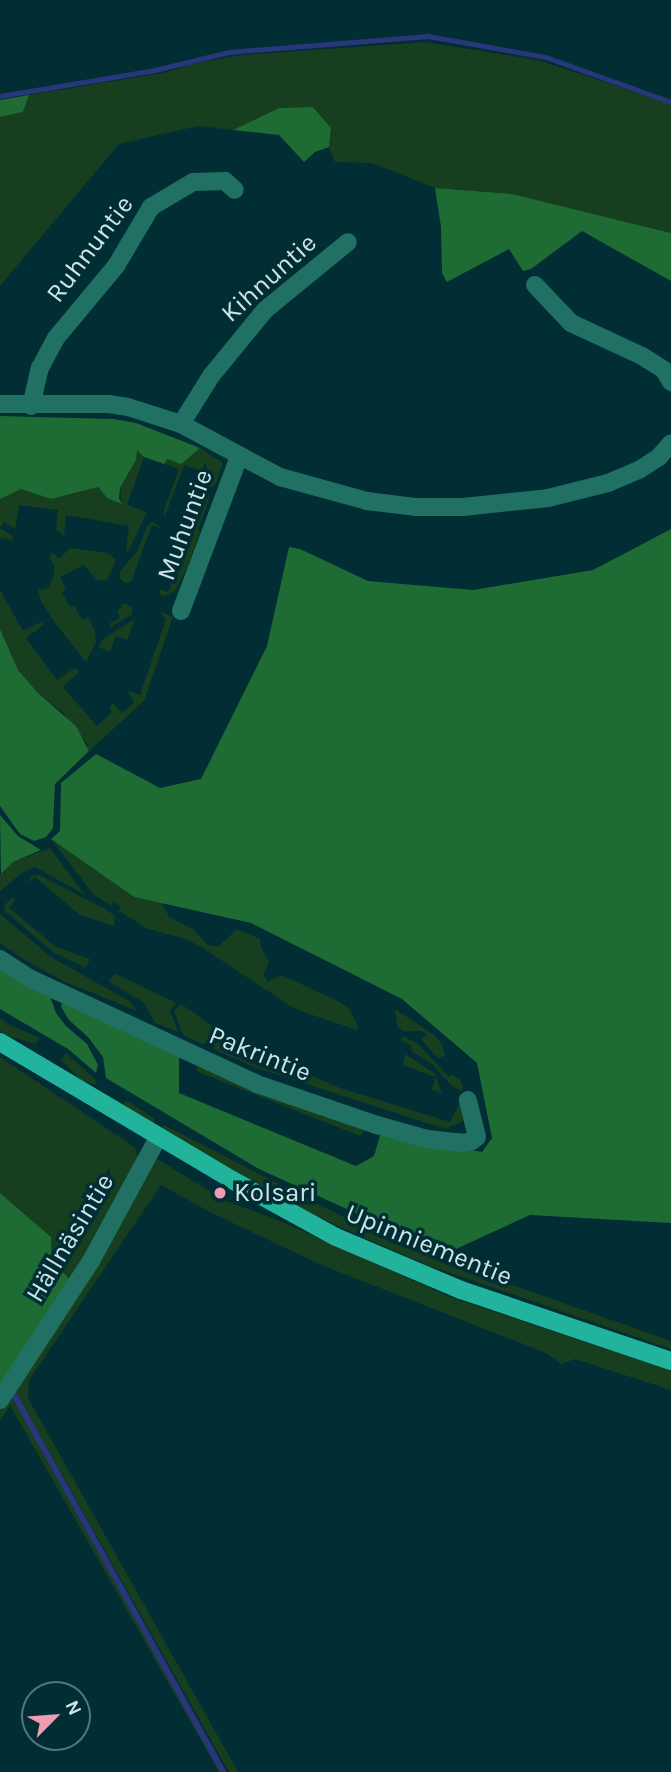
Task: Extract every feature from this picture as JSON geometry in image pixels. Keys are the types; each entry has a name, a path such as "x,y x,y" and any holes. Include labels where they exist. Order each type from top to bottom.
{"main road":[{"name":"Upinniementie","path":"0,1042 293,1214 386,1260 461,1290 671,1361"}],"street":[{"name":"Ruhnuntie","path":"31,406 40,368 56,338 116,266 140,222 152,207 193,182 225,181 235,190"},
{"name":"Kihnuntie","path":"181,424 211,376 257,319 348,242"},
{"path":"535,285 571,323 642,356 664,370 671,382"},
{"path":"0,404 109,404 181,424 280,477 367,501 415,507 463,507 548,498 608,482 649,463 671,443"},
{"name":"Muhuntie","path":"181,611 239,457"},
{"name":"Pakrintie","path":"0,959 29,978 245,1078 377,1125 427,1139 463,1143 472,1141 477,1136 468,1100"},
{"name":"Hällnäsintie","path":"1,1399 91,1261 159,1136"}],"green space":[{"path":"425,42 538,60 671,104 671,233 512,194 435,188 372,163 335,162 329,147 331,128 313,107 279,108 233,130 198,126 119,144 0,286 0,117 23,112 29,95 168,72 191,64 242,55"},
{"path":"29,95 23,112 0,117 0,100"},
{"path":"313,107 331,128 329,147 315,152 304,162 279,135 233,130 279,108"},
{"path":"435,188 512,194 671,233 671,281 582,231 531,269 523,271 509,249 447,282 442,273 441,227"},
{"path":"0,416 114,419 136,423 200,448 181,464 167,459 164,464 144,457 137,450 136,460 120,488 119,498 122,504 107,498 98,487 51,499 21,489 0,499"},
{"path":"200,448 223,463 215,485 210,488 198,529 200,532 187,568 175,591 165,596 160,594 159,589 168,592 210,474 184,465 165,516 163,513 179,469 164,464 166,459 181,463"},
{"path":"137,449 144,457 127,505 147,512 129,550 126,551 129,526 66,515 64,536 56,530 58,510 19,505 15,529 4,522 0,528 0,499 14,490 21,489 51,499 98,487 107,498 122,503 120,488 136,460"},
{"path":"153,522 161,528 152,525 131,582 125,583 119,577 120,571 137,552 147,526"},
{"path":"0,528 14,537 11,540 0,538"},
{"path":"671,529 671,1223 530,1215 445,1254 259,1169 106,1078 103,1057 88,1037 69,1020 61,1007 63,1000 179,1053 179,1093 356,1166 374,1156 381,1132 482,1152 492,1138 477,1063 402,999 251,923 134,897 51,839 60,831 61,783 96,754 160,788 201,779 267,646 289,547 300,549 368,581 473,590 593,570"},
{"path":"70,548 108,553 116,559 107,581 97,580 84,565 60,577 66,590 62,593 70,607 74,605 82,620 88,617 95,631 96,642 86,662 55,623 41,601 37,586 41,590 48,588 53,578 55,567 50,559 52,552 59,559"},
{"path":"0,590 23,631 41,622 44,625 26,638 57,680 75,668 79,672 63,687 97,726 112,712 109,707 113,703 122,713 134,702 128,691 140,695 166,619 160,612 173,617 144,701 89,751 86,742 62,712 39,694 18,670 0,629"},
{"path":"125,603 132,607 132,614 111,627 110,623 120,618 117,610"},
{"path":"135,619 127,640 116,636 110,652 98,647 105,637"},
{"path":"0,629 18,670 39,694 76,726 89,751 55,784 53,828 46,837 34,841 20,834 0,806"},
{"path":"0,815 18,836 41,850 13,862 1,874"},
{"path":"51,839 134,897 162,903 169,917 194,930 208,945 218,947 237,929 260,939 261,948 269,962 263,974 268,982 281,975 338,1001 349,1009 358,1025 357,1030 295,1009 203,948 186,939 148,929 119,911 121,907 114,902 111,906 93,894"},
{"path":"50,848 85,895 35,867 22,873 0,891 0,875 13,862"},
{"path":"39,875 105,909 115,916 114,926 80,915 35,877 27,884 32,876"},
{"path":"12,897 15,900 9,908 56,947 90,959 86,968 53,952 5,911 4,906"},
{"path":"0,914 51,957 131,1002 137,1011 63,981 0,943"},
{"path":"0,966 50,996 56,1013 66,1026 87,1044 98,1065 96,1073 68,1049 0,1009"},
{"path":"116,974 176,1003 170,1011 178,1032 155,1023 143,1002 108,981"},
{"path":"181,1004 262,1061 296,1069 340,1088 450,1122 460,1102 465,1120 445,1129 257,1068 215,1050 211,1043 202,1044 183,1035 174,1011"},
{"path":"395,1009 434,1035 442,1044 445,1056 438,1058 433,1053 421,1039 427,1035 422,1031 403,1031 397,1026"},
{"path":"0,1018 40,1038 35,1044 6,1035 0,1030"},
{"path":"403,1036 418,1044 449,1077 452,1074 460,1079 463,1089 461,1091 451,1085 432,1064 411,1051 412,1046 401,1040"},
{"path":"66,1053 96,1080 97,1085 81,1080 61,1060"},
{"path":"405,1054 434,1073 442,1093 432,1090 435,1077 403,1065"},
{"path":"0,1057 127,1142 135,1148 138,1158 71,1281 65,1274 0,1368 0,1208 51,1237 0,1193"},
{"path":"198,1064 367,1129 360,1136 196,1071"},
{"path":"127,1101 154,1118 154,1123 152,1125 122,1104"},
{"path":"164,1125 363,1227 433,1257 671,1341 671,1349 430,1266 360,1236 276,1197 159,1128"},
{"path":"152,1160 159,1160 226,1201 278,1220 450,1297 671,1371 671,1390 575,1359 561,1364 546,1353 319,1264 214,1214 161,1185 29,1380 28,1398 238,1772 229,1772 16,1392 13,1397 223,1772 219,1772 10,1405 0,1421 0,1408"},
{"path":"0,1193 51,1237 51,1259 71,1281 0,1387"}],"water":[{"path":"16,1392 227,1772 220,1772 11,1395"}],"waterway":[{"path":"0,96 155,70 229,52 428,36 546,57 671,102"}],"place":[{"name":"Kolsari","path":"220,1193"}]}
